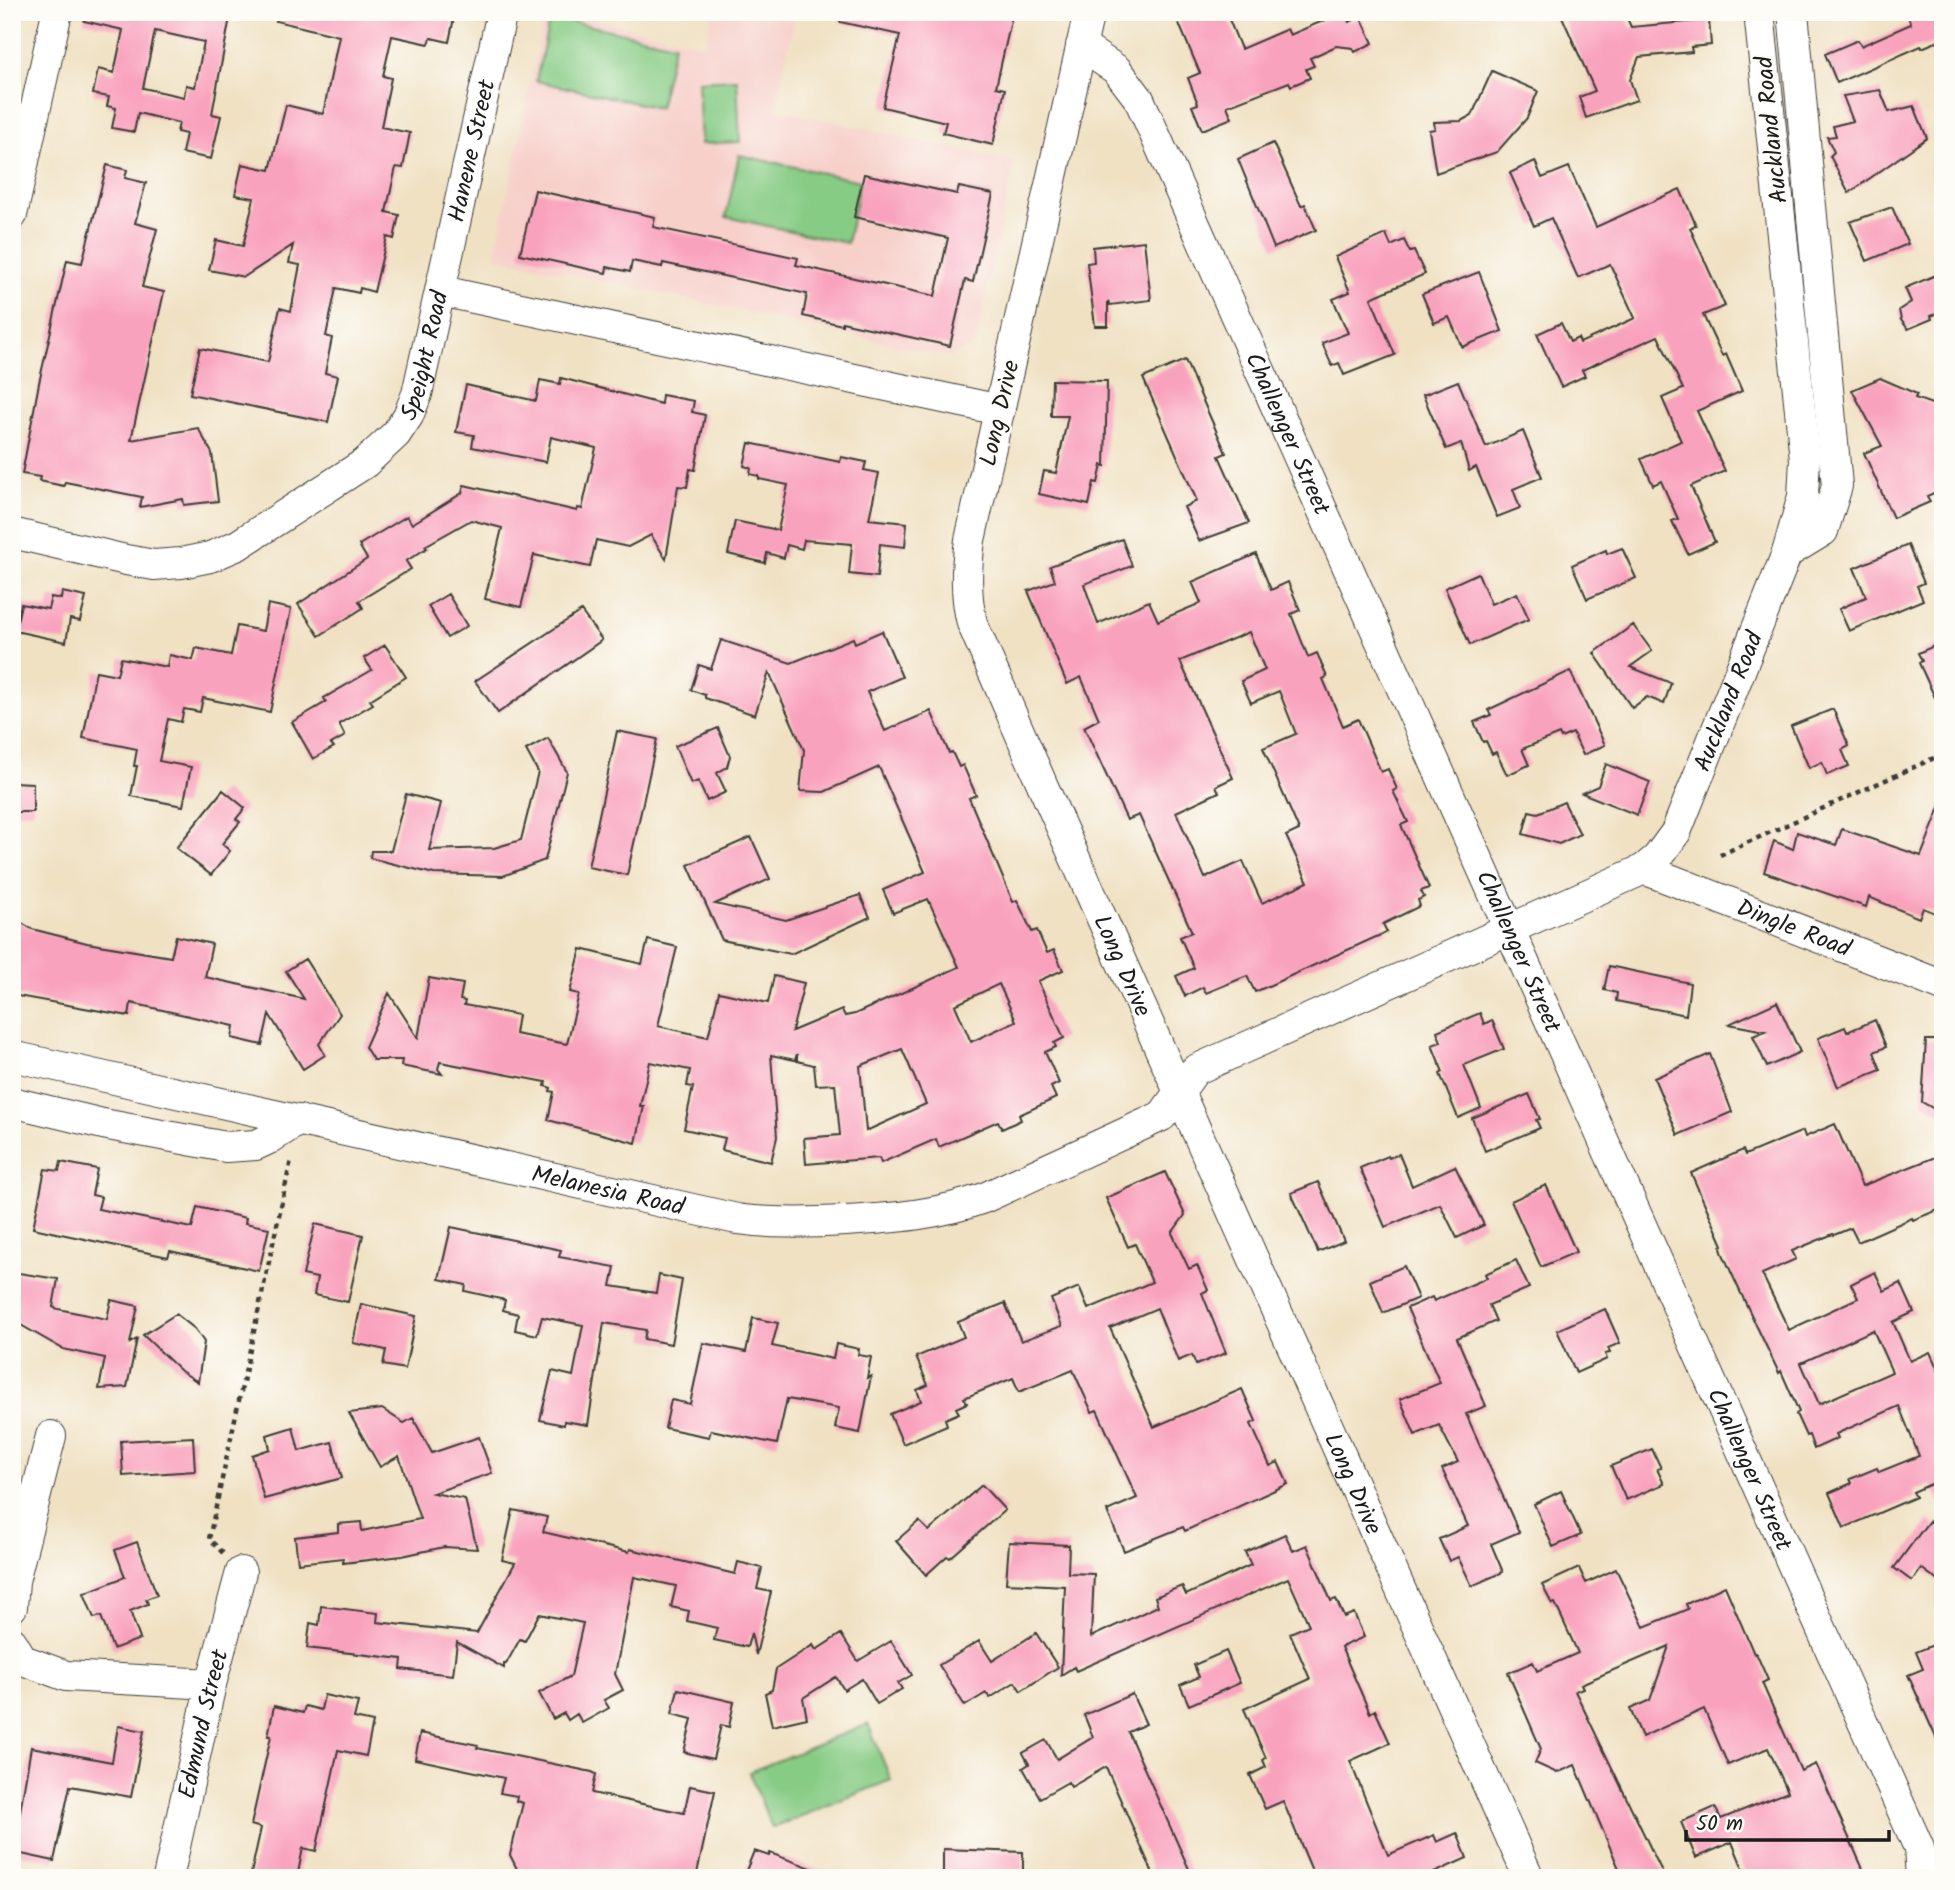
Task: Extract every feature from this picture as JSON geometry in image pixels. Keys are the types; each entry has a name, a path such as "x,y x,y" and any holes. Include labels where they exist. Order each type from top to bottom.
{"street":[{"path":"12,215 57,12"},
{"name":"Hanene Street","path":"442,291 502,12"},
{"name":"Long Drive","path":"1089,12 970,540 967,588 970,615 1042,784 1529,1878"},
{"name":"Auckland Road","path":"1180,1090 1195,1070 1644,869 1657,858 1676,832 1787,553 1803,496 1805,459 1759,12"},
{"path":"1787,553 1823,531 1837,486 1793,12"},
{"name":"Challenger Street","path":"1081,46 1117,70 1139,99 1919,1848 1921,1878"},
{"name":"Speight Road","path":"12,533 154,565 200,559 238,545 365,463 396,434 408,416 417,394 442,291 1000,410"},
{"name":"Dingle Road","path":"1644,869 1943,986"},
{"name":"Melanesia Road","path":"12,1056 299,1119 699,1212 768,1223 929,1215 958,1208 1162,1116 1180,1090"},
{"path":"12,1102 103,1124 226,1147 256,1145 299,1119"},
{"path":"12,1607 14,1581 51,1436"},
{"name":"Edmund Street","path":"168,1878 211,1684 241,1572"},
{"path":"12,1642 23,1660 66,1676 211,1684"}],"path":[{"path":"1720,855 1943,754"},
{"path":"241,1572 209,1539 291,1158"}],"shaded area":[{"path":"545,12 562,12 705,45 713,12 796,12 775,109 1015,162 975,344 950,357 495,257"}],"green space":[{"path":"550,17 674,44 659,108 536,81"},
{"path":"737,79 740,142 701,144 698,81"},
{"path":"739,155 860,181 847,243 726,217"},
{"path":"868,1724 891,1780 772,1828 749,1772"}],"building":[{"path":"85,12 231,12 212,114 221,116 211,159 182,153 186,134 177,132 179,123 138,113 134,132 112,128 116,108 107,106 109,97 93,94 98,69 114,73 123,30 84,21","holes":["155,31 204,42 195,87 186,85 184,97 143,88"]},
{"path":"277,12 447,12 446,16 454,18 449,42 431,38 429,44 392,36 383,76 391,78 381,127 410,133 403,168 396,167 386,212 399,215 394,239 387,237 374,292 360,288 359,293 336,288 326,336 332,338 325,373 338,376 328,422 190,394 200,348 268,362 280,308 291,311 300,265 289,263 293,245 244,277 209,270 216,240 243,246 254,198 235,195 242,164 270,170 286,105 323,114 339,36 276,21"},
{"path":"841,12 1013,12 996,87 1005,89 993,145 943,133 946,122 883,107 900,35 840,22"},
{"path":"1174,12 1226,12 1241,49 1287,29 1290,35 1344,12 1349,22 1361,17 1373,43 1355,52 1353,48 1336,46 1310,58 1314,66 1306,69 1310,78 1291,86 1289,82 1227,106 1232,118 1202,130 1192,106 1198,104 1188,78 1200,73"},
{"path":"1560,12 1624,12 1631,27 1709,20 1711,45 1691,47 1692,52 1639,57 1630,80 1637,100 1586,118 1579,97 1595,91"},
{"path":"1906,12 1943,12 1943,39 1837,83 1825,54 1858,40 1861,46 1911,24"},
{"path":"1492,71 1538,91 1527,118 1497,152 1436,173 1429,130 1435,129 1434,122 1461,121 1472,115"},
{"path":"1880,90 1889,112 1914,106 1927,138 1849,193 1830,156 1834,152 1827,137 1836,136 1833,126 1853,121 1843,96"},
{"path":"1273,143 1301,206 1305,204 1316,230 1274,248 1238,159"},
{"path":"1535,161 1542,178 1569,167 1596,227 1680,189 1696,225 1690,228 1725,306 1703,315 1722,356 1726,354 1742,391 1697,411 1725,471 1691,486 1715,542 1688,554 1672,521 1678,519 1661,481 1653,485 1641,459 1681,441 1662,398 1683,389 1658,336 1582,370 1585,376 1561,387 1537,334 1561,323 1570,342 1578,338 1580,343 1635,318 1610,264 1578,278 1551,218 1534,226 1510,173"},
{"path":"107,165 127,170 125,178 146,183 135,223 157,229 142,287 164,292 131,440 198,428 212,453 218,501 184,505 183,499 140,507 142,497 65,482 64,486 22,474 67,260 82,263"},
{"path":"864,174 957,194 959,187 993,194 973,282 965,280 950,346 803,316 807,294 663,263 662,267 632,261 630,272 607,267 606,273 520,254 535,190 655,217 653,227 798,258 796,265 935,296 948,238 854,217"},
{"path":"1892,207 1908,244 1867,261 1850,222"},
{"path":"1386,234 1391,246 1404,240 1410,252 1414,251 1425,274 1371,298 1395,355 1344,375 1339,363 1332,366 1322,343 1348,333 1333,299 1350,292 1335,257"},
{"path":"1144,241 1151,300 1110,305 1108,301 1108,326 1095,326 1087,263 1094,262 1093,247"},
{"path":"1479,272 1502,331 1462,347 1449,317 1434,323 1422,294"},
{"path":"1943,272 1943,311 1908,329 1901,320 1899,310 1911,302 1905,288"},
{"path":"1185,360 1226,453 1219,456 1249,523 1199,541 1184,507 1197,501 1143,378"},
{"path":"561,378 661,404 662,395 694,401 692,412 705,415 695,470 690,469 687,487 678,486 666,559 651,535 628,547 596,540 590,567 534,555 521,607 485,599 502,528 471,520 425,546 427,548 406,561 411,569 359,601 363,608 319,636 298,604 367,559 359,545 407,516 412,524 462,493 464,485 577,511 578,508 582,509 596,448 551,437 546,462 472,447 474,435 456,432 466,385 536,401 540,380 560,384"},
{"path":"1880,378 1917,394 1915,398 1943,408 1943,489 1927,496 1930,502 1893,518 1864,453 1882,446 1852,390"},
{"path":"1052,380 1107,381 1105,466 1102,465 1098,483 1094,482 1089,505 1039,494 1044,471 1056,473 1068,416 1051,416"},
{"path":"1458,381 1486,447 1523,431 1542,477 1513,489 1520,508 1497,517 1476,467 1469,471 1461,443 1446,449 1423,395"},
{"path":"749,443 840,462 841,457 866,462 864,470 879,473 869,519 907,523 905,547 880,544 877,577 849,574 852,544 804,540 802,549 787,545 784,558 767,553 765,563 728,554 735,521 778,530 788,485 759,479 759,476 750,474 751,468 744,466"},
{"path":"1122,539 1132,566 1084,584 1098,624 1149,601 1158,621 1201,603 1192,582 1256,554 1271,590 1288,582 1300,610 1291,614 1308,657 1317,653 1327,677 1323,679 1343,726 1358,719 1381,772 1388,769 1397,789 1393,791 1408,822 1401,825 1429,888 1421,891 1424,897 1418,900 1420,906 1383,924 1387,932 1255,992 1247,976 1206,993 1203,987 1185,996 1176,976 1194,968 1180,937 1192,932 1139,815 1127,820 1084,727 1099,719 1081,677 1067,684 1028,591 1055,581 1050,566","holes":["1249,632 1265,670 1241,681 1251,703 1279,691 1296,734 1263,748 1299,830 1286,836 1308,882 1262,903 1243,861 1205,878 1176,812 1219,792 1216,786 1233,778 1180,661"]},
{"path":"1908,545 1924,583 1917,586 1923,600 1849,631 1839,609 1866,597 1854,568"},
{"path":"1622,548 1636,578 1587,599 1572,565 1606,550 1607,554"},
{"path":"1478,573 1491,604 1517,593 1529,619 1470,645 1445,588"},
{"path":"62,592 86,597 80,621 70,619 66,642 15,631 21,604 48,609 51,597 61,599"},
{"path":"448,594 467,626 447,638 428,606"},
{"path":"268,604 291,609 270,712 203,698 200,712 184,709 181,722 168,719 159,761 191,767 183,806 131,796 137,766 134,766 137,749 83,738 96,671 117,675 121,658 167,667 169,655 193,660 196,648 231,655 237,626 263,631"},
{"path":"581,611 602,640 498,713 475,681"},
{"path":"1633,625 1652,651 1630,667 1671,683 1664,704 1647,697 1632,708 1594,653"},
{"path":"882,631 902,677 867,692 885,731 931,711 949,753 952,752 959,767 963,765 976,795 969,798 1013,902 1017,900 1032,932 1037,930 1047,953 1054,950 1063,970 1038,981 1064,1038 1054,1043 1056,1047 1045,1052 1059,1083 1051,1087 1056,1098 1019,1115 1021,1120 1002,1129 998,1121 939,1147 936,1139 881,1163 879,1158 806,1164 804,1138 840,1135 835,1084 816,1085 814,1065 797,1061 797,1054 795,1060 771,1055 777,1137 771,1162 722,1150 725,1138 684,1129 693,1087 687,1086 690,1070 650,1062 640,1106 644,1106 636,1143 548,1120 554,1092 545,1086 546,1082 440,1062 438,1069 442,1074 401,1066 402,1060 373,1060 365,1047 389,993 418,1038 429,978 463,984 460,1000 465,1001 464,1005 518,1015 515,1034 567,1044 579,994 570,992 581,949 642,964 648,940 677,947 658,1026 708,1037 719,992 768,1003 774,976 804,983 792,1031 842,1010 845,1016 855,1014 959,967 928,899 893,913 883,890 925,872 879,767 824,792 800,791 804,750 769,672 755,715 705,698 705,695 691,690 699,665 711,669 721,640 791,663 853,638 855,643","holes":["999,984 1016,1021 971,1042 955,1005","902,1049 926,1104 866,1131 860,1066"]},
{"path":"1943,642 1943,715 1919,663 1922,661 1918,653"},
{"path":"385,645 406,677 370,700 373,704 339,724 345,736 331,744 334,747 313,759 292,722 326,702 324,698 372,670 364,658"},
{"path":"1570,671 1605,745 1583,755 1573,733 1561,738 1559,734 1522,749 1529,765 1507,775 1496,752 1492,754 1486,741 1483,742 1474,722 1491,715 1488,710"},
{"path":"1833,709 1849,746 1842,750 1849,766 1827,775 1822,762 1809,768 1791,726"},
{"path":"718,728 730,756 727,767 717,773 726,792 707,801 698,781 691,784 675,746"},
{"path":"617,731 657,739 627,875 588,867"},
{"path":"548,738 567,772 545,860 503,876 434,874 370,858 371,851 391,851 406,794 441,803 429,850 494,848 521,840 538,772 526,750"},
{"path":"1606,764 1650,782 1637,815 1582,793 1598,786"},
{"path":"12,782 33,783 33,812 12,812"},
{"path":"223,790 245,808 236,819 240,822 222,844 230,851 211,875 176,848"},
{"path":"1564,802 1580,834 1559,844 1523,834 1529,811 1538,813"},
{"path":"1941,805 1943,916 1923,908 1919,918 1869,897 1866,907 1764,872 1774,841 1793,849 1797,832 1836,845 1842,829 1921,856"},
{"path":"751,837 770,879 715,904 786,920 860,895 870,917 791,954 722,940 688,865"},
{"path":"12,917 32,929 87,943 171,957 176,936 212,944 205,977 304,999 286,971 305,959 340,1014 319,1044 325,1055 303,1069 269,1014 262,1045 232,1038 234,1026 131,1003 129,1016 12,995"},
{"path":"1609,966 1690,983 1686,1015 1616,1001 1617,993 1604,990"},
{"path":"1777,1002 1800,1052 1767,1067 1753,1036 1765,1031 1729,1024"},
{"path":"1480,1013 1484,1024 1492,1020 1504,1049 1464,1065 1481,1108 1458,1118 1440,1074 1443,1072 1432,1045 1441,1042 1437,1031"},
{"path":"1875,1020 1886,1047 1874,1052 1881,1070 1838,1087 1818,1038 1845,1027 1847,1032"},
{"path":"1926,1040 1943,1040 1943,1114 1922,1102"},
{"path":"1710,1054 1732,1112 1678,1135 1654,1078"},
{"path":"1529,1094 1540,1119 1536,1120 1540,1128 1485,1151 1472,1118"},
{"path":"1835,1124 1862,1186 1943,1154 1943,1208 1913,1220 1912,1218 1858,1242 1851,1228 1833,1234 1792,1251 1796,1259 1762,1274 1789,1330 1858,1298 1851,1284 1875,1272 1884,1291 1901,1283 1914,1312 1893,1322 1910,1361 1930,1352 1943,1381 1943,1510 1931,1484 1913,1492 1916,1497 1844,1528 1829,1493 1852,1483 1850,1479 1877,1468 1879,1472 1919,1456 1899,1406 1836,1434 1838,1438 1814,1449 1796,1414 1799,1412 1781,1371 1779,1373 1722,1252 1723,1245 1691,1173 1743,1150 1745,1155 1803,1131 1805,1137","holes":["1873,1330 1892,1372 1819,1404 1801,1363"]},
{"path":"1399,1154 1412,1186 1455,1166 1484,1225 1457,1238 1440,1204 1385,1227 1360,1168"},
{"path":"61,1162 97,1169 92,1195 101,1197 98,1209 192,1228 197,1207 246,1218 245,1223 269,1228 259,1271 170,1251 168,1257 33,1228 45,1169 59,1171"},
{"path":"1165,1172 1185,1215 1172,1233 1189,1269 1197,1265 1208,1290 1202,1293 1226,1353 1196,1365 1192,1355 1178,1361 1157,1308 1110,1328 1154,1427 1242,1389 1256,1421 1251,1424 1270,1466 1278,1462 1288,1484 1185,1531 1183,1527 1124,1551 1107,1511 1137,1498 1097,1410 1092,1412 1073,1370 1019,1392 1013,1378 964,1398 967,1403 956,1408 959,1413 945,1419 947,1425 903,1444 890,1414 921,1401 917,1390 928,1385 916,1357 964,1337 958,1322 1005,1303 1021,1341 1062,1326 1051,1299 1079,1287 1088,1309 1152,1282 1135,1244 1128,1247 1106,1198"},
{"path":"1318,1182 1344,1241 1318,1252 1291,1193"},
{"path":"1546,1185 1576,1252 1541,1267 1511,1201"},
{"path":"315,1224 363,1235 348,1302 314,1295 317,1278 303,1275"},
{"path":"451,1227 561,1250 559,1257 615,1267 611,1286 656,1293 659,1275 682,1280 671,1344 644,1339 646,1330 604,1323 588,1425 564,1421 564,1425 540,1420 552,1371 573,1376 583,1325 542,1317 537,1335 515,1330 518,1314 503,1310 505,1300 465,1291 466,1285 439,1279"},
{"path":"1516,1260 1529,1288 1489,1305 1496,1321 1457,1338 1486,1406 1466,1414 1519,1532 1491,1544 1503,1572 1472,1586 1458,1557 1449,1561 1439,1539 1468,1526 1442,1469 1458,1462 1439,1425 1415,1435 1400,1399 1440,1383 1407,1308 1432,1297 1434,1301 1487,1278 1485,1274"},
{"path":"1404,1266 1418,1298 1383,1313 1370,1281"},
{"path":"12,1272 58,1279 53,1307 58,1309 107,1319 111,1300 138,1306 130,1343 137,1339 127,1387 99,1389 105,1358 63,1349 12,1320"},
{"path":"361,1304 416,1316 405,1369 383,1365 386,1350 353,1343"},
{"path":"1605,1309 1620,1343 1608,1348 1610,1353 1605,1354 1607,1359 1576,1373 1557,1330"},
{"path":"176,1314 195,1329 204,1342 198,1382 181,1371 143,1335"},
{"path":"753,1318 778,1323 772,1346 833,1359 836,1344 859,1349 858,1355 871,1357 867,1378 871,1376 860,1433 835,1428 839,1408 787,1399 777,1444 711,1430 709,1437 665,1428 671,1400 690,1404 703,1343 746,1352"},
{"path":"382,1409 404,1423 413,1418 432,1453 479,1437 492,1473 433,1493 465,1499 477,1549 444,1547 402,1556 343,1563 343,1558 298,1563 295,1537 338,1532 338,1524 361,1522 362,1531 420,1519 399,1456 380,1467 349,1413"},
{"path":"293,1427 299,1451 332,1442 342,1478 264,1499 252,1455 270,1449 267,1435"},
{"path":"193,1437 195,1471 123,1476 121,1441"},
{"path":"1652,1449 1661,1468 1657,1469 1664,1484 1626,1500 1611,1466"},
{"path":"982,1485 1005,1510 950,1558 947,1556 926,1575 896,1541 919,1521 929,1531"},
{"path":"1561,1491 1581,1535 1553,1547 1534,1504"},
{"path":"513,1510 547,1517 543,1532 735,1574 738,1562 762,1568 757,1589 771,1592 756,1655 751,1633 747,1647 714,1640 717,1628 687,1621 689,1611 671,1607 676,1586 634,1577 615,1674 623,1690 604,1700 609,1708 582,1723 577,1714 568,1720 564,1713 553,1719 539,1693 571,1676 583,1623 539,1614 525,1641 520,1639 504,1668 457,1642 453,1675 401,1669 402,1659 307,1648 310,1623 319,1625 321,1606 378,1613 377,1622 477,1633 515,1563 502,1560"},
{"path":"1929,1521 1943,1531 1943,1584 1921,1568 1912,1581 1894,1568"},
{"path":"1285,1534 1293,1551 1307,1545 1331,1601 1336,1599 1344,1617 1354,1613 1364,1637 1341,1647 1370,1713 1375,1710 1390,1743 1350,1761 1388,1855 1434,1835 1437,1842 1457,1833 1467,1858 1423,1878 1315,1878 1283,1801 1265,1809 1250,1775 1266,1767 1263,1760 1266,1758 1244,1709 1310,1679 1290,1633 1309,1625 1288,1578 1076,1671 1074,1667 1061,1675 1065,1586 1006,1583 1009,1542 1069,1545 1068,1573 1094,1574 1091,1637 1158,1606 1155,1597 1182,1586 1186,1595 1251,1565 1245,1552"},
{"path":"137,1542 157,1595 146,1599 148,1604 130,1611 140,1639 113,1649 101,1616 94,1618 84,1593 125,1577 115,1550"},
{"path":"1579,1568 1586,1583 1616,1569 1644,1627 1688,1609 1686,1604 1725,1586 1768,1680 1762,1683 1801,1771 1816,1764 1867,1878 1747,1878 1732,1842 1696,1858 1681,1822 1715,1807 1721,1819 1788,1792 1768,1748 1728,1765 1704,1709 1642,1737 1630,1709 1650,1700 1669,1646 1581,1684 1583,1688 1575,1691 1665,1878 1623,1878 1575,1765 1557,1773 1535,1763 1541,1749 1508,1673 1533,1662 1537,1671 1578,1653 1555,1603 1552,1604 1542,1585"},
{"path":"1036,1633 1058,1667 1021,1691 1015,1682 990,1698 986,1693 965,1706 939,1665 979,1641 992,1661"},
{"path":"841,1634 858,1661 891,1641 912,1675 898,1683 902,1689 877,1704 862,1679 844,1690 836,1677 803,1698 807,1718 772,1726 765,1693 772,1690 776,1669 813,1645 816,1650"},
{"path":"1943,1641 1943,1753 1908,1675 1923,1669 1916,1652"},
{"path":"1226,1651 1240,1683 1189,1705 1180,1685 1199,1677 1194,1665"},
{"path":"678,1689 734,1702 729,1727 721,1725 713,1759 684,1752 692,1719 672,1714"},
{"path":"1132,1694 1146,1724 1128,1732 1193,1878 1155,1878 1106,1767 1071,1787 1068,1782 1040,1798 1023,1768 1029,1764 1023,1753 1046,1740 1057,1759 1093,1737 1084,1715"},
{"path":"324,1695 358,1702 354,1718 373,1722 366,1756 338,1750 316,1851 303,1848 297,1878 250,1878 261,1828 251,1825 271,1736 268,1736 274,1706 303,1713 305,1706 321,1710"},
{"path":"118,1726 144,1731 131,1797 70,1786 54,1861 12,1852 12,1828 17,1829 31,1747 112,1762"},
{"path":"420,1733 592,1772 596,1774 592,1793 684,1813 690,1786 715,1791 696,1878 534,1878 520,1875 510,1855 523,1803 516,1801 517,1796 500,1793 504,1778 415,1759"},
{"path":"943,1849 1023,1852 1023,1878 943,1878"},
{"path":"754,1851 769,1856 770,1853 831,1875 830,1878 743,1878"}]}
